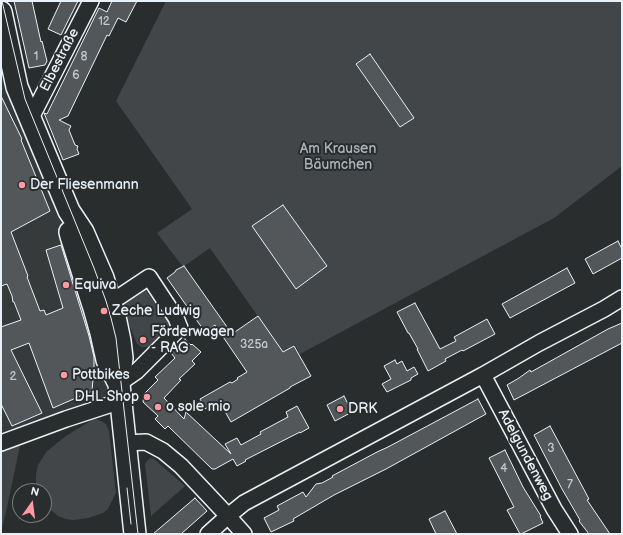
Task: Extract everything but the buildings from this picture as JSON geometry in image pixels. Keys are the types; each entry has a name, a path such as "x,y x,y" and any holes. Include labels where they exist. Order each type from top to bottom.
{"main road":[{"path":"1,12 17,87 69,211 83,232 103,278 118,330 122,358 120,393 135,534"},
{"path":"69,211 71,236 102,333 107,360 120,393"}],"street":[{"name":"Elbestraße","path":"30,120 91,1"},
{"path":"1,443 72,417 120,393 121,382 137,370 180,328 176,318 149,277 119,297 110,301"},
{"path":"208,534 244,503 483,375 622,298"},
{"name":"Adelgundenweg","path":"483,375 554,509 570,534"},
{"path":"125,443 146,442 163,451 181,466 244,534"}],"shaded area":[{"path":"1,17 82,244 120,401 1,441"}],"green space":[{"name":"Am Krausen Bäumchen","path":"166,1 622,1 622,166 554,218 300,354 295,345 283,352 210,248 183,267 157,233 192,209 116,101"},
{"path":"144,288 172,327 152,347 142,347 137,344 121,305 123,302"},
{"path":"96,419 106,424 109,431 116,493 108,509 103,513 88,518 73,520 66,519 58,516 52,511 52,483 36,483 38,465 47,451 66,436"},
{"path":"22,436 1,531 1,444"},
{"path":"150,458 154,459 185,486 151,516 145,464"}],"tram line":[{"path":"2,1 25,99 94,268 111,318 116,338 138,534"},
{"path":"127,488 131,524"}],"place":[{"name":"Der Fliesenmann","path":"22,185"},
{"name":"Equiva","path":"66,285"},
{"name":"Zeche Ludwig","path":"104,311"},
{"name":"Förderwagen - RAG","path":"143,340"},
{"name":"Pottbikes","path":"64,375"},
{"name":"DHL Shop","path":"147,397"},
{"name":"o sole mio","path":"158,407"},
{"name":"DRK","path":"340,409"}]}
